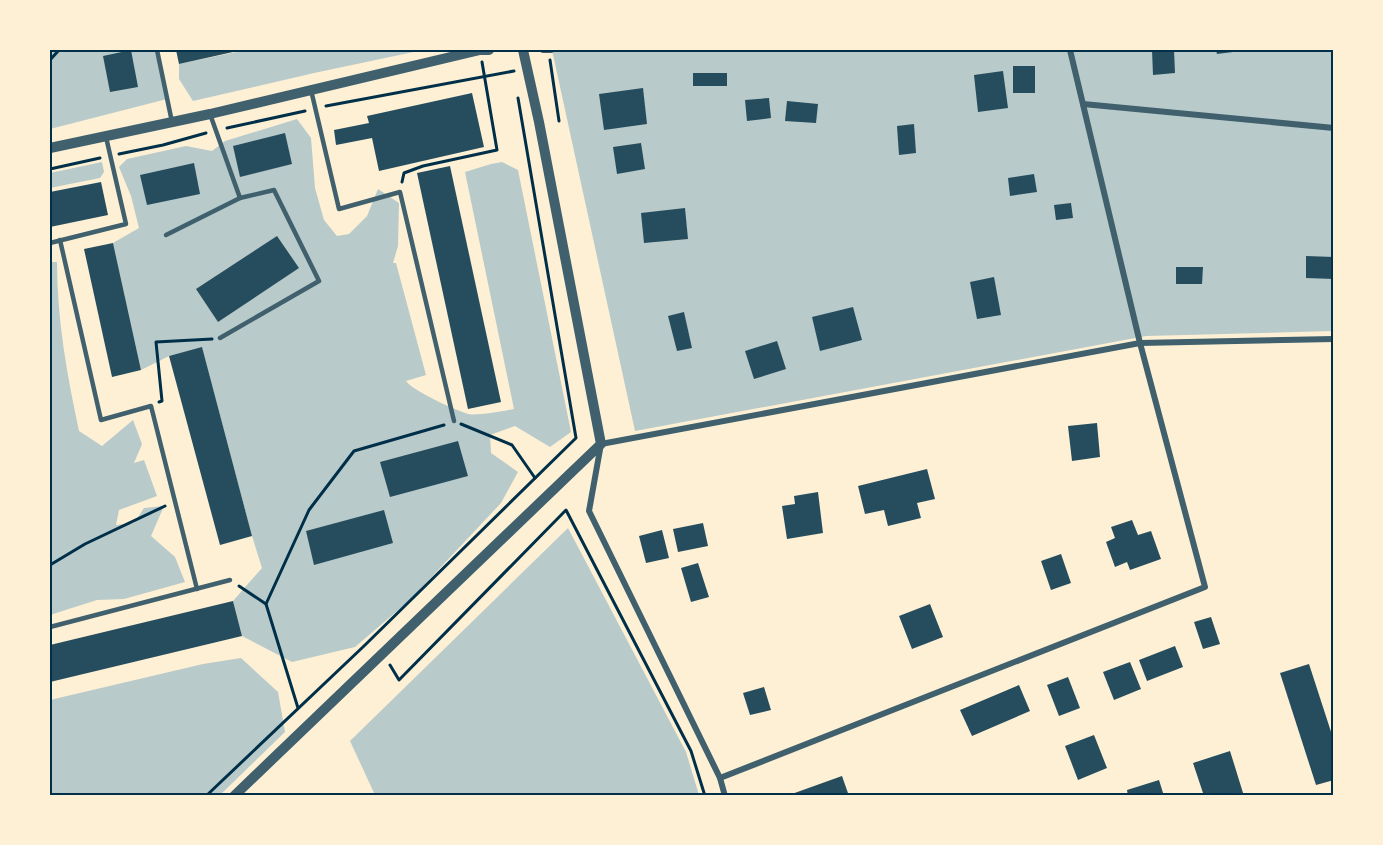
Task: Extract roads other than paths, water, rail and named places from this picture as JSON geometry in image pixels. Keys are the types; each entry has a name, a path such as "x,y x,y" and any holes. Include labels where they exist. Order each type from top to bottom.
{"street":[{"path":"50,148 210,114 480,50 489,50"},
{"path":"523,50 602,444 589,511 720,778 725,795"},
{"path":"543,50 550,50"},
{"path":"720,778 1205,587 1140,343 1070,50"},
{"path":"1083,104 1334,128"},
{"path":"234,795 602,444 1140,343 1334,339"}],"lane":[{"path":"158,50 172,122"},
{"path":"311,90 339,209 400,192 454,422"},
{"path":"210,114 240,198"},
{"path":"50,243 126,224 106,137"},
{"path":"166,235 240,198 274,190 319,281 220,338"},
{"path":"60,240 101,420 150,406 197,589"},
{"path":"50,627 230,580"}]}
